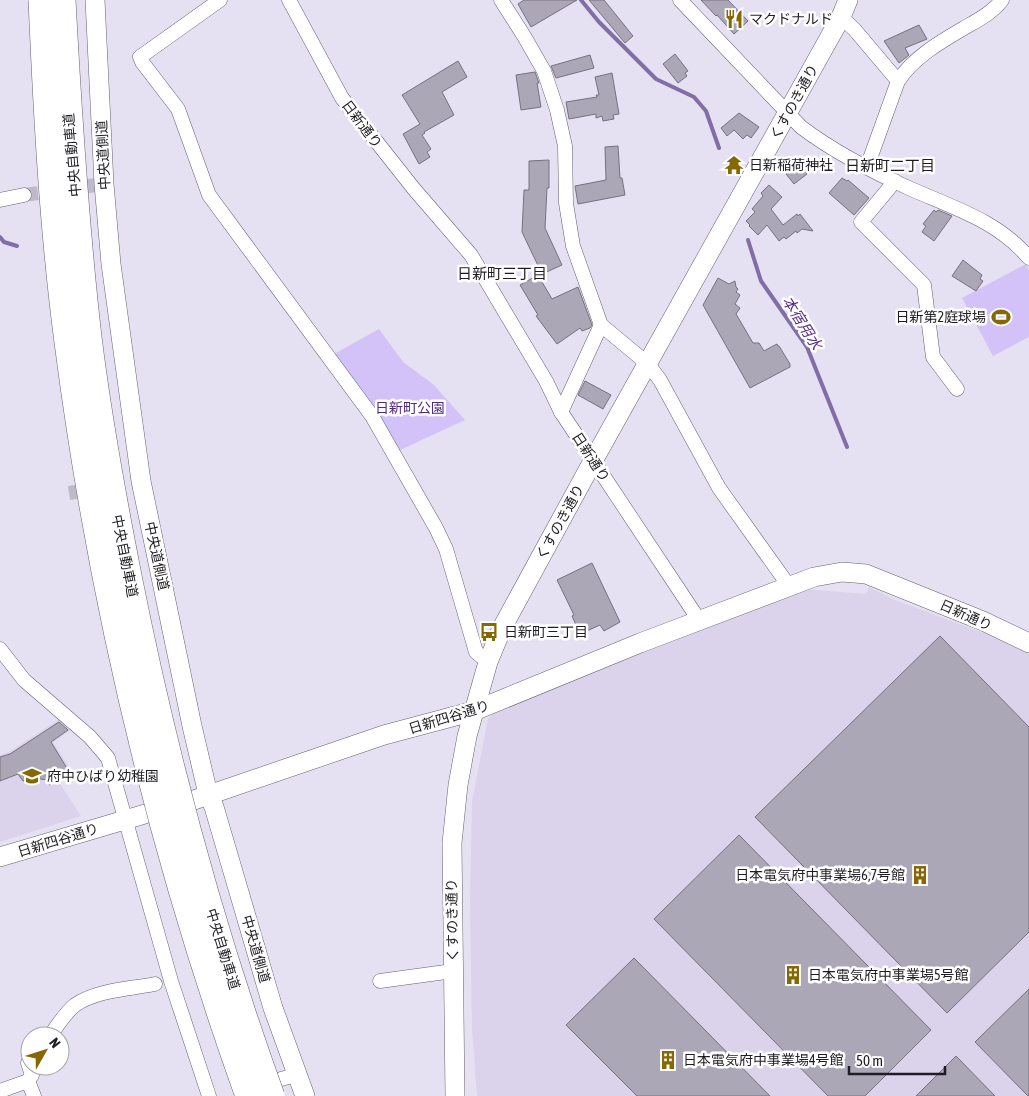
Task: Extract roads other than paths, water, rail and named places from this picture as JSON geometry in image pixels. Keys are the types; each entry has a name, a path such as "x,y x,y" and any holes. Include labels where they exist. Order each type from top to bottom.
{"highway":[{"name":"中央自動車道","path":"41,0 46,115 66,330 79,428 95,525 120,646 152,782 193,927 248,1096"},
{"name":"中央自動車道","path":"62,0 69,114 88,328 119,524 142,641 172,773 214,924 283,1083"}],"street":[{"name":"中央道側道","path":"95,0 104,184 111,264 141,481 192,726 201,797 214,808 273,1008 283,1083 305,1096"},
{"path":"220,0 140,57 142,62 178,109 209,195 372,416 442,542 464,606 476,652 488,662"},
{"name":"日新通り","path":"289,0 342,98 414,189 472,255 546,381 561,412 699,620 789,586 828,574 849,572 866,574 983,621 1029,643"},
{"path":"501,0 544,71 557,110 565,146 566,203 573,246 601,325 648,364 660,380 718,488 789,586"},
{"path":"680,0 787,114 822,143 895,181 961,209 991,226 1018,245 1029,258"},
{"path":"867,167 898,81 911,64 930,49 984,17 1002,0"},
{"path":"845,8 854,29 898,81"},
{"name":"くすのき通り","path":"455,1096 451,873 454,814 462,758 488,662 502,628 526,582 560,524 593,461 845,8"},
{"path":"895,181 861,222 924,285 932,357 957,389"},
{"path":"0,200 24,195"},
{"path":"561,412 601,325"},
{"name":"日新四谷通り","path":"201,797 384,735 474,711 699,620"},
{"path":"0,649 24,680 90,737 108,758 174,989 209,1096"},
{"name":"日新四谷通り","path":"0,857 145,814"},
{"path":"380,982 453,971"},
{"path":"58,1026 74,1006 87,998 155,984"},
{"path":"0,1091 28,1081 31,1076"},
{"path":"28,1081 34,1096"}],"waterway":[{"name":"本宿用水","path":"581,0 599,22 656,79 694,97 706,111 719,148"},
{"path":"0,237 4,242 17,246"},
{"name":"本宿用水","path":"748,240 761,281 807,347 847,447"}],"tunnel":[{"path":"24,195 104,184"},
{"path":"69,493 141,481"}],"place":[{"name":"マクドナルド","path":"734,19"},
{"name":"日新稲荷神社","path":"734,165"},
{"name":"日新第2庭球場","path":"1001,317"},
{"name":"日新町三丁目","path":"489,632"},
{"name":"府中ひばり幼稚園","path":"32,776"},
{"name":"日本電気府中事業場6,7号館","path":"920,875"},
{"name":"日本電気府中事業場5号館","path":"793,975"},
{"name":"日本電気府中事業場4号館","path":"668,1060"}],"district":[{"name":"日新町二丁目","path":"890,166"},
{"name":"日新町三丁目","path":"502,274"}],"park label":[{"name":"日新町公園","path":"410,408"}]}
